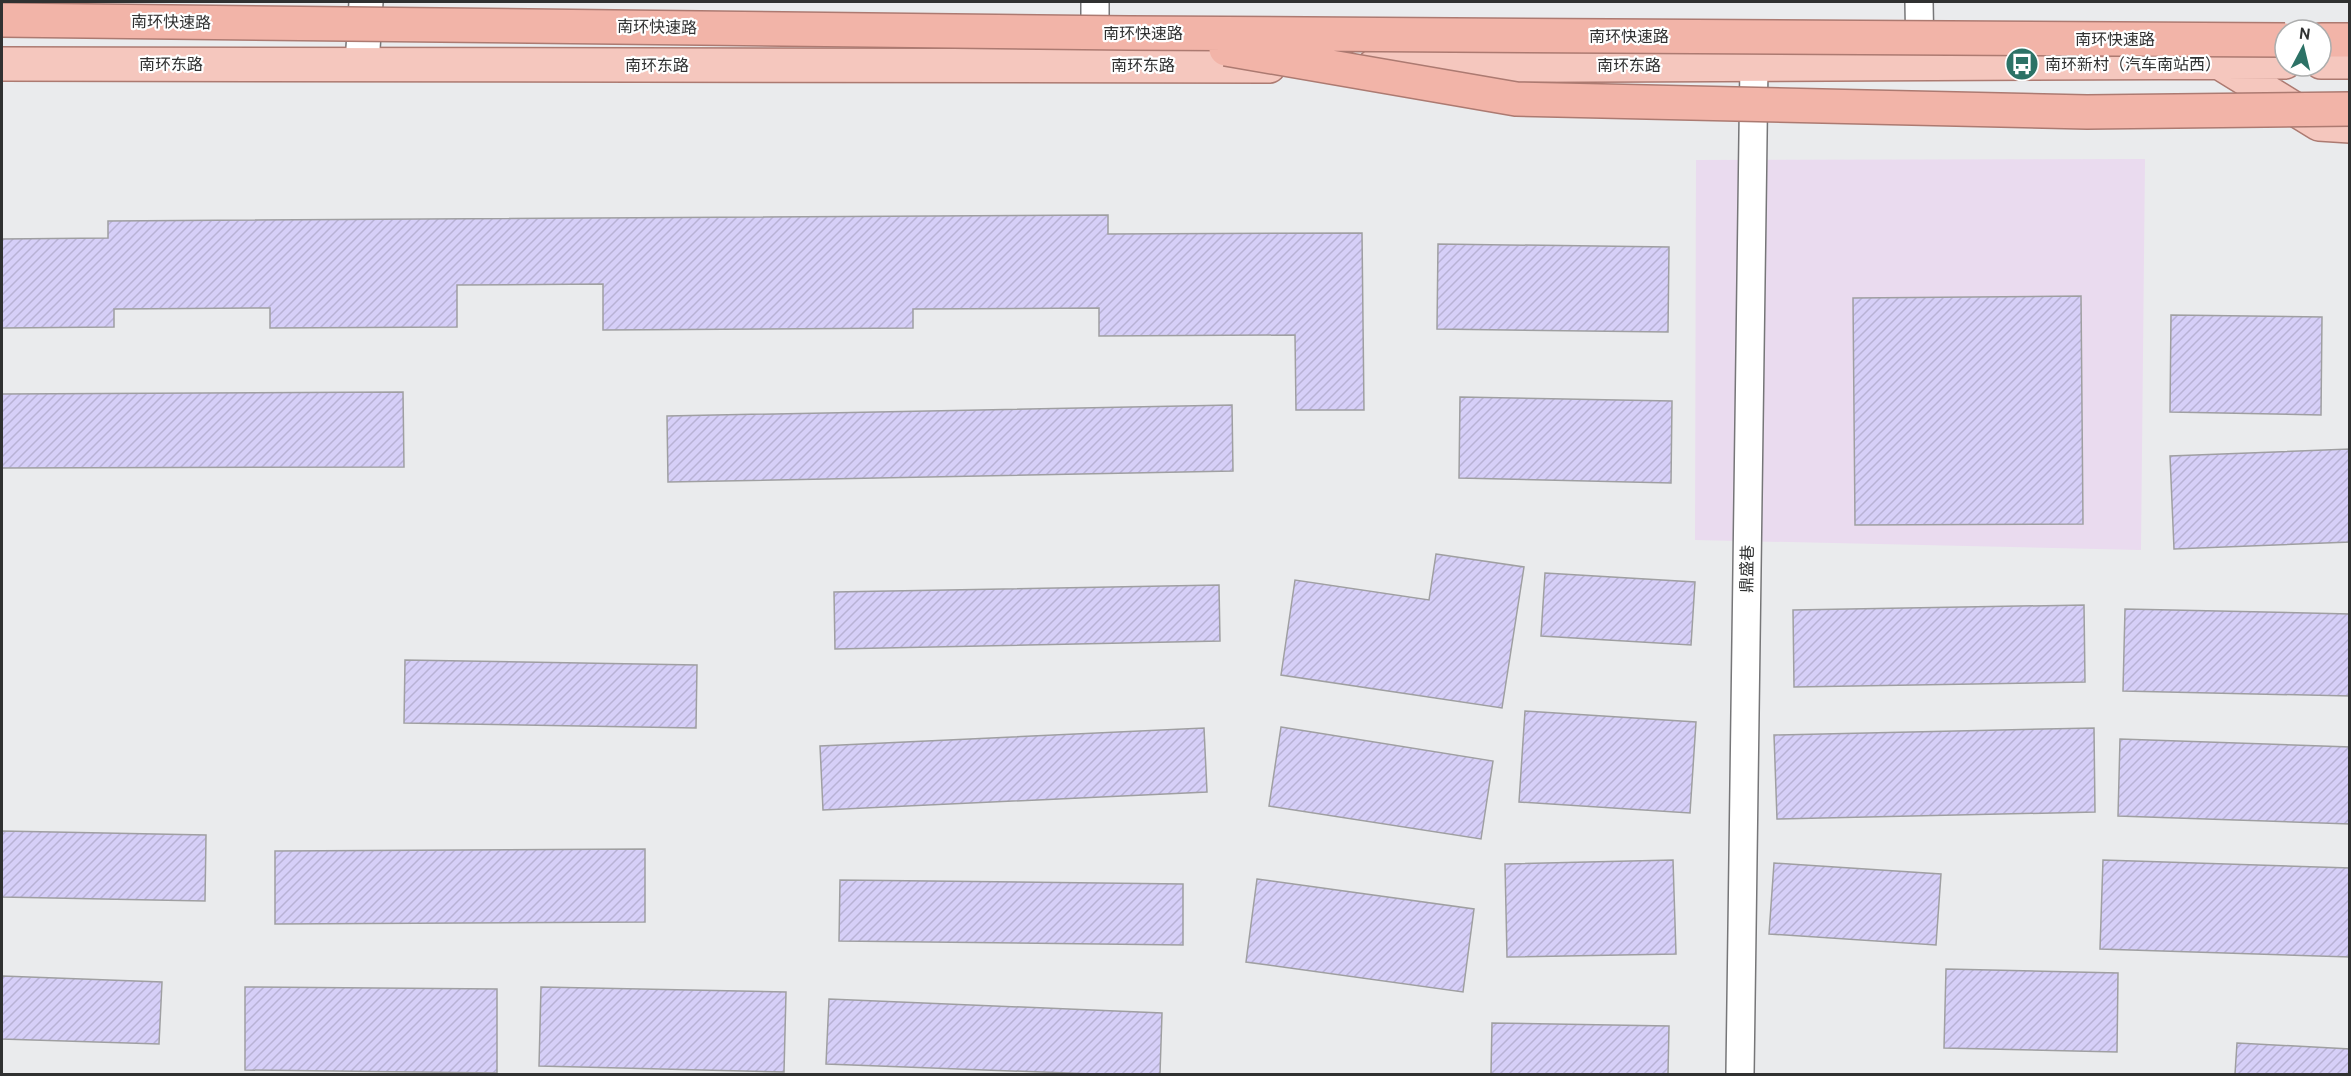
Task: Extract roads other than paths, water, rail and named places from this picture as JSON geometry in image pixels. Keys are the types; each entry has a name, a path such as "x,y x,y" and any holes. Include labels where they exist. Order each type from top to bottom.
{"highway":[{"name":"南环快速路","path":"2,20 1130,33 2273,40"},
{"path":"1130,33 1516,99 2087,112 2349,109"},
{"path":"2333,40 2349,40"}],"main road":[{"name":"南环东路","path":"2,64 1095,65 2273,62"},
{"path":"2333,62 2349,62"},
{"path":"2220,63 2319,124 2349,126"}],"street":[{"path":"362,64 366,2"},
{"path":"1095,2 1095,65"},
{"path":"1919,2 1920,64"},
{"name":"鼎盛巷","path":"1740,1074 1754,64"}],"place":[{"name":"南环新村（汽车南站西）","path":"2022,64"}]}
